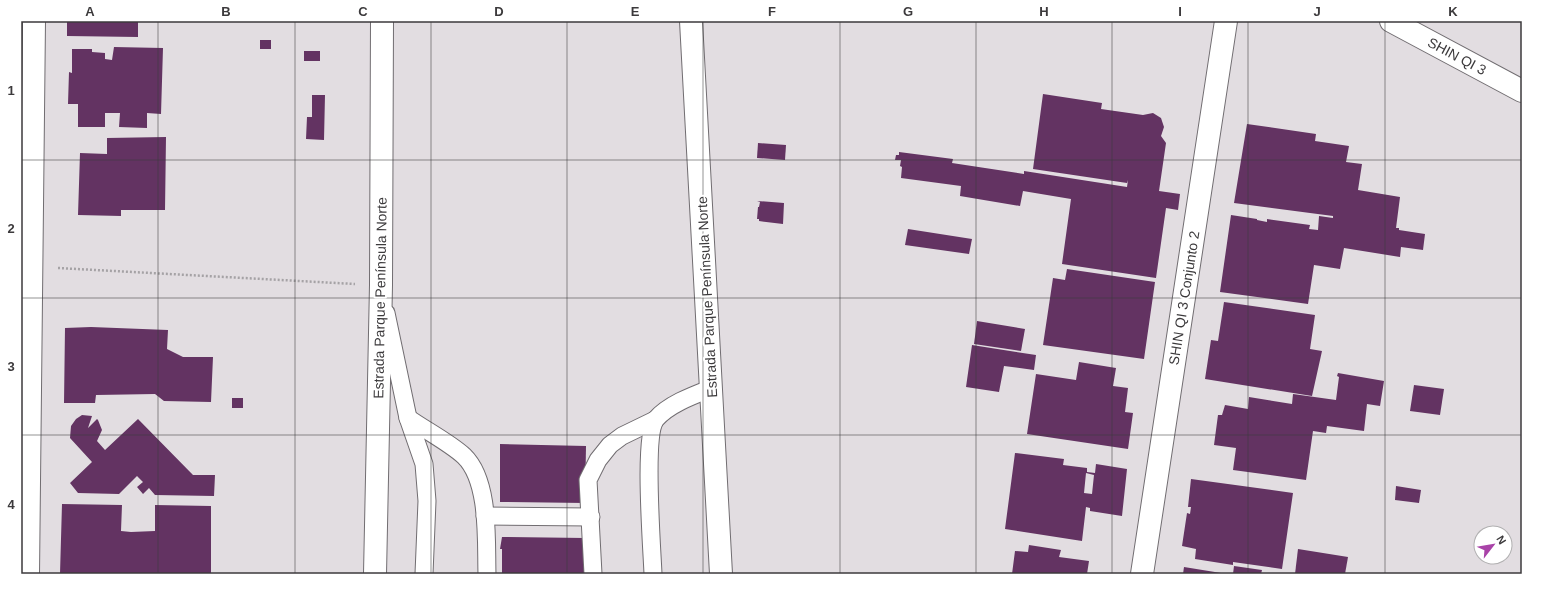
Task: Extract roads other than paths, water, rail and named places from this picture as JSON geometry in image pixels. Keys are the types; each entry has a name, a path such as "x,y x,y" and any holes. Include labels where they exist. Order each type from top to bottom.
{"street":[{"path":"28,574 26,266 34,21"},
{"name":"Estrada Parque Península Norte","path":"375,574 381,285 382,21"},
{"name":"Estrada Parque Península Norte","path":"691,21 721,574"},
{"name":"SHIN QI 3 Conjunto 2","path":"1142,574 1226,21"},
{"name":"SHIN QI 3","path":"1391,21 1522,91"}],"lane":[{"path":"381,285 408,418 424,464 427,501 424,574"},
{"path":"593,574 588,480 598,460 610,445 622,436 655,420 687,398 712,388"},
{"path":"408,418 464,456 478,477 485,516 487,574"},
{"path":"653,574 649,490 650,435 655,420"},
{"path":"485,516 591,517"}]}
